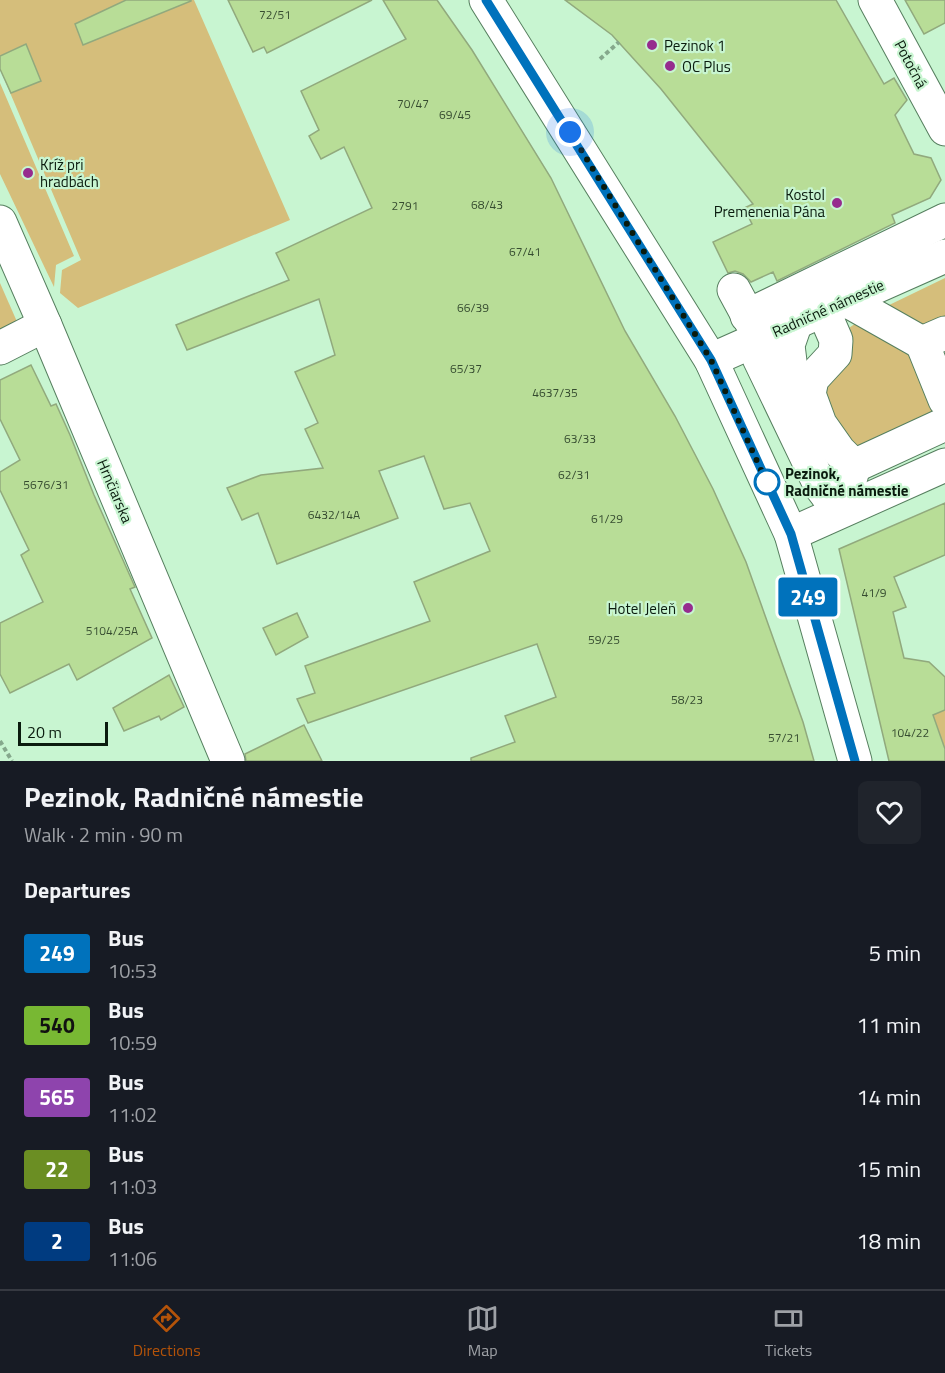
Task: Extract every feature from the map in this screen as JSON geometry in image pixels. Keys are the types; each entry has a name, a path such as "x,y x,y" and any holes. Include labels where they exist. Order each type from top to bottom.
{"street":[{"path":"486,0 759,358 821,487 831,500 848,491 854,466"},
{"name":"Potočná","path":"875,0 901,44 945,129"},
{"path":"737,331 945,220"},
{"name":"Hrnčiarska","path":"0,222 228,761"},
{"name":"Radničné námestie","path":"737,331 822,311 945,256"},
{"path":"822,311 788,345 791,370 808,394 820,424 839,451 854,466"},
{"path":"822,311 934,338 945,400"},
{"path":"808,394 812,380 835,354 837,340 822,311"},
{"path":"0,348 45,325"},
{"path":"737,331 855,761"},
{"path":"854,466 945,424"},
{"path":"791,534 945,465"}],"path":[{"path":"600,59 619,42"},
{"path":"0,741 12,761"}],"shaded area":[{"path":"0,0 194,0 290,220 78,308 60,293 62,270 81,260 0,69"},
{"path":"0,83 74,256 56,265 54,287 0,174"},
{"path":"945,278 945,322 926,331 883,308"},
{"path":"0,283 18,324 0,334"},
{"path":"865,317 915,346 944,416 853,457 816,381 840,334"},
{"path":"945,710 945,749 933,715"}],"building":[{"path":"126,0 191,1 83,45 75,24"},
{"path":"228,0 372,0 267,53 264,47 253,52"},
{"path":"383,0 437,0 472,50 551,178 625,331 675,416 713,489 746,562 803,722 814,761 471,761 471,758 515,742 505,716 556,697 537,644 308,723 297,699 315,693 305,666 430,621 414,582 490,551 470,503 444,509 424,456 379,471 398,518 277,564 258,513 242,520 227,488 261,475 323,468 305,429 318,423 295,372 335,355 319,299 187,350 176,325 289,280 276,253 372,208 344,147 321,159 309,136 319,130 301,91 406,39"},
{"path":"565,0 836,0 884,84 894,78 907,100 895,115 914,154 931,158 941,180 930,198 892,215 895,223 777,281 773,272 751,282 743,274 735,271 728,273 713,242 752,224 744,208 753,204 661,89 612,35"},
{"path":"905,0 945,0 945,23 924,34"},
{"path":"26,44 41,81 11,93 0,69 0,56"},
{"path":"31,365 51,406 56,404 70,435 135,587 130,589 152,638 77,680 69,664 10,693 0,674 0,623 43,602 21,555 29,550 0,490 0,472 20,460 0,419 0,380"},
{"path":"945,503 945,555 894,577 906,607 893,612 904,658 929,662 945,677 945,710 933,715 945,749 945,761 889,761 839,549"},
{"path":"297,613 308,637 276,655 263,628"},
{"path":"169,675 184,707 161,720 159,716 124,731 113,708"},
{"path":"304,725 322,761 246,761 245,754"}],"bus line":[{"name":"249","path":"486,0 711,360 791,534 855,761"}],"place":[{"name":"Pezinok 1","path":"652,45"},
{"name":"OC Plus","path":"670,66"},
{"name":"Kríž pri hradbách","path":"28,173"},
{"name":"Kostol Premenenia Pána","path":"837,203"},
{"name":"Pezinok, Radničné námestie","path":"767,482"},
{"name":"Hotel Jeleň","path":"688,608"}],"route":[{"path":"570,132 711,360 771,492 767,482"}]}
